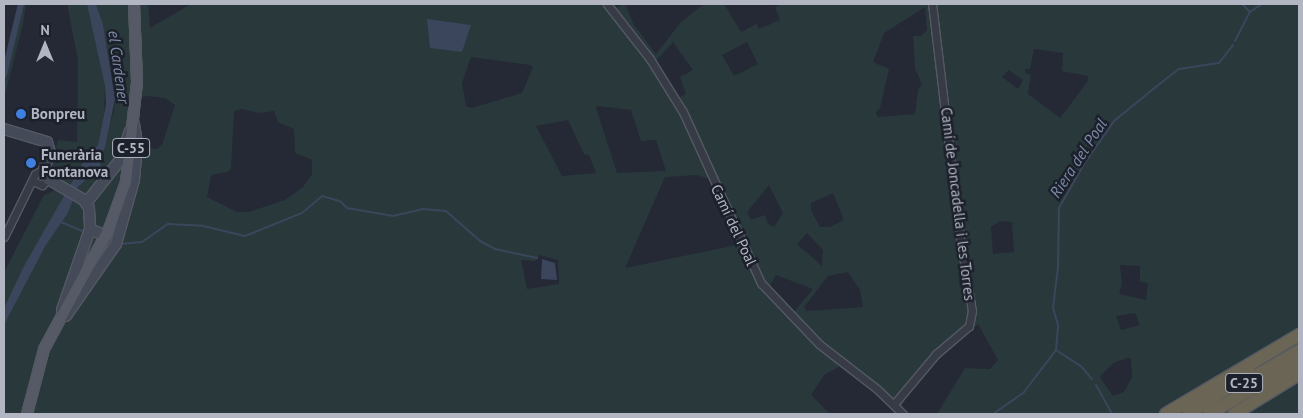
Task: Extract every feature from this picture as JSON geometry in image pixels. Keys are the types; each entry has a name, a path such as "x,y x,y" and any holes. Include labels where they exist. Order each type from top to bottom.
{"highway":[{"path":"1166,414 1299,335"},
{"path":"1188,414 1299,342"},
{"name":"C-25","path":"1188,414 1299,351"},
{"name":"C-25","path":"1209,414 1299,361"},
{"path":"1234,414 1299,374"}],"main road":[{"name":"C-55","path":"22,414 44,349 62,319 119,208 126,182 134,124 137,64 134,4"},
{"name":"C-55","path":"30,414 62,319"},
{"name":"C-55","path":"30,414 31,391"}],"street":[{"name":"Camí del Poal","path":"607,4 650,59 679,105 761,283 819,344 894,404 903,414"},
{"name":"Camí de Joncadella i les Torres","path":"894,404 936,354 969,326 972,311 960,238 932,4"},
{"path":"86,201 120,160 134,124"},
{"path":"62,319 104,235 127,211 136,164 134,124"},
{"path":"4,129 47,142 50,152 49,178 42,185 33,181"},
{"path":"4,237 40,169 49,178 86,201 104,235"},
{"path":"62,319 104,235"}],"shaded area":[{"path":"18,4 26,4 23,24 4,99 4,61"},
{"path":"67,4 87,4 92,19 105,86 104,114 98,145 71,183 4,308 4,272 44,195 56,190 58,185 52,163 58,140 77,142 78,60"},
{"path":"96,4 148,4 150,28 191,4 611,4 616,8 625,4 634,25 656,54 681,22 704,4 724,4 741,32 757,24 759,29 780,20 775,7 782,4 1299,4 1299,414 937,414 965,368 990,369 998,360 978,324 930,364 908,392 902,407 908,414 897,414 883,397 842,365 824,375 811,395 830,414 4,414 4,325 46,245 68,213 78,187 99,159 114,111 115,99 103,24","holes":["925,7 927,30 921,36 913,36 915,69 922,84 918,90 915,114 878,117 876,112 880,108 889,69 873,62 884,33","673,42 693,70 680,77 686,94 678,98 656,61","747,42 758,64 734,76 722,55","1034,49 1063,53 1062,71 1088,76 1088,81 1060,118 1028,94 1031,75 1025,73 1025,69 1030,69","471,57 533,67 522,93 472,108 466,106 462,83","1009,70 1023,80 1018,89 1002,77","146,96 165,98 175,105 162,145 157,149 140,146 140,98","598,106 631,110 641,141 656,140 666,171 617,173 596,108","241,109 259,113 274,111 278,122 294,129 295,153 312,160 312,174 303,187 285,200 249,212 237,212 207,197 211,175 227,172 231,168 234,111","568,120 584,154 589,155 596,173 562,176 536,126","698,175 711,180 737,245 625,268 665,177","769,185 783,213 774,227 768,224 765,215 751,220 747,212","833,193 844,220 830,227 820,227 811,210 811,203","1000,221 1012,222 1014,252 993,254 991,227","807,233 823,250 822,266 797,244","540,255 558,260 559,284 527,289 521,260 535,261","1120,265 1140,266 1140,282 1148,283 1146,300 1119,294 1122,284","848,272 860,290 863,307 807,311 804,307 828,276","776,275 813,289 793,313 769,287","1135,313 1140,325 1121,330 1116,316","1131,358 1132,377 1124,392 1113,396 1100,377 1113,363"]}],"water":[{"path":"87,4 96,4 103,24 115,99 105,147 99,159 101,166 78,187 68,213 46,245 4,325 4,308 24,266 85,159 98,145 106,104 105,86"},
{"path":"427,19 471,25 462,52 430,48"},
{"path":"542,259 555,263 557,280 541,279"}],"waterway":[{"path":"4,75 21,4"},
{"path":"1242,4 1250,12"},
{"name":"Riera del Poal","path":"1235,41 1250,12 1262,4"},
{"name":"Riera del Poal","path":"993,414 1024,392 1056,350 1058,325 1053,308 1058,269 1059,208 1084,164 1114,121 1157,86 1179,69 1219,63 1233,45"},
{"path":"120,244 142,242 168,224 203,226 245,236 302,213 322,196 340,201 347,208 393,216 423,209 446,211 480,241 495,249 537,258"},
{"path":"61,222 84,232"},
{"path":"1056,350 1081,366 1092,379"},
{"path":"1096,385 1112,414"},
{"path":"894,410 898,414"}],"place":[{"name":"Bonpreu","path":"21,114"},
{"name":"Funerària Fontanova","path":"31,163"}],"water label":[{"name":"el Cardener","path":"119,67"}]}
